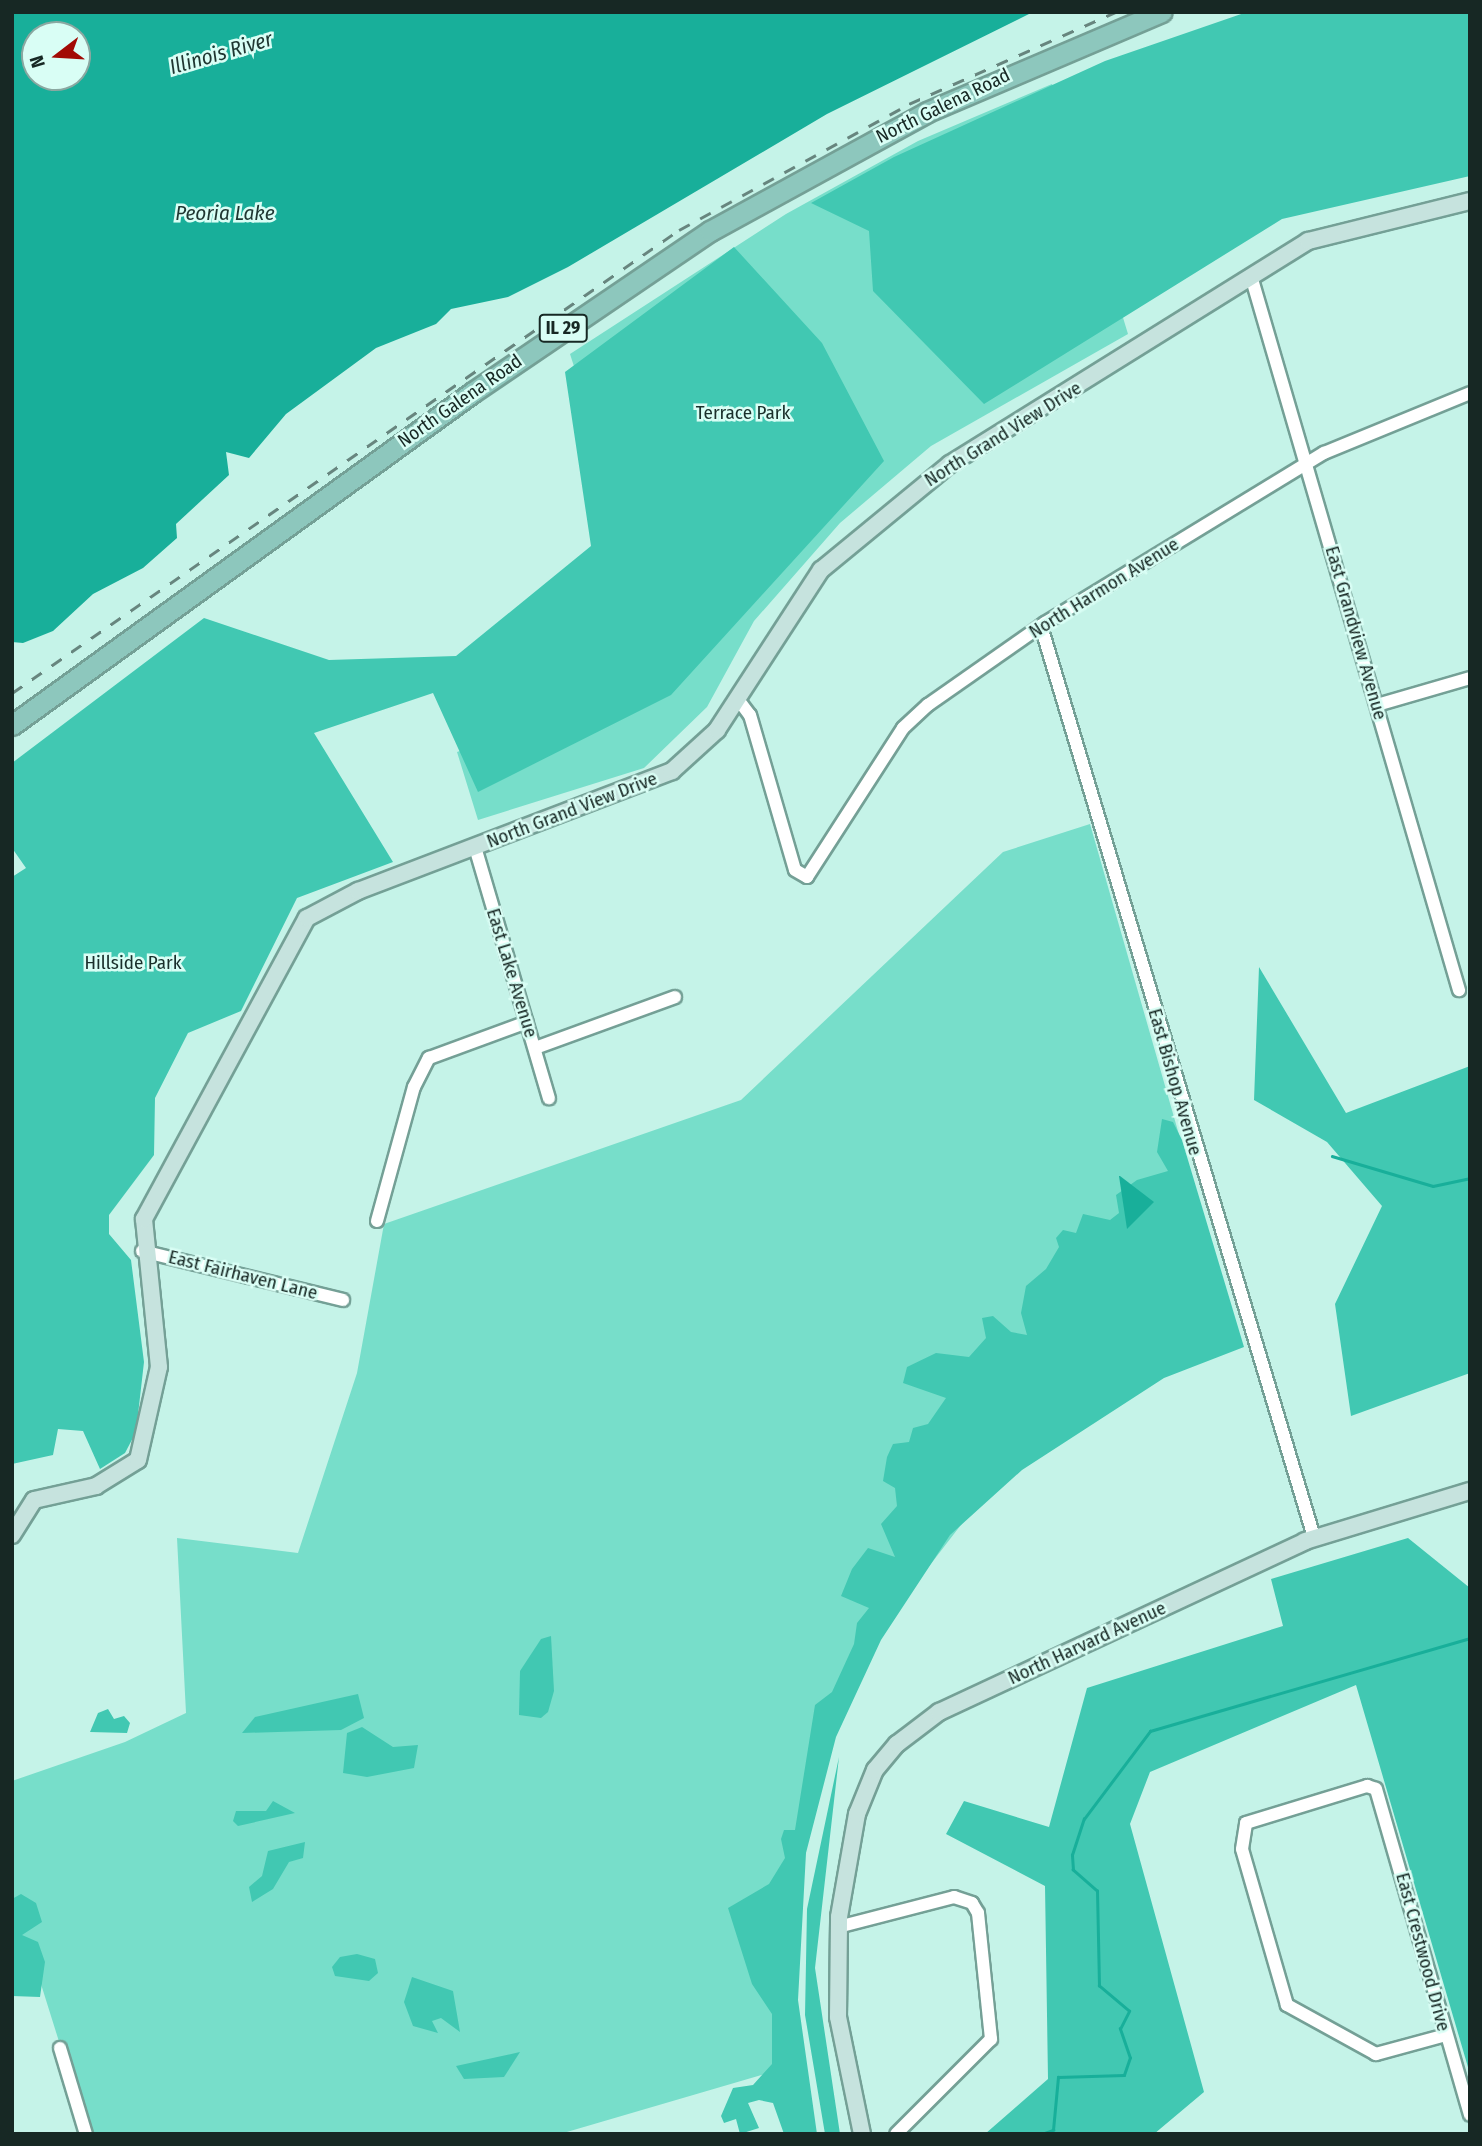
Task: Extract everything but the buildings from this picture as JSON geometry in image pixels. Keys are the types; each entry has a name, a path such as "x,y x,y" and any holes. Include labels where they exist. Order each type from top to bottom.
{"main road":[{"name":"North Galena Road","path":"12,725 481,386 710,231 919,116 1162,12"}],"street":[{"name":"North Grand View Drive","path":"12,1535 34,1500 115,1479 142,1452 159,1367 142,1251 151,1203 304,922 358,891 666,775 708,741 811,582 869,526 971,450 1323,234 1470,201"},
{"name":"East Grandview Avenue","path":"1251,276 1459,990"},
{"name":"North Harmon Avenue","path":"737,698 750,715 794,870 803,878 812,873 909,720 1041,626 1306,464 1389,422 1470,393"},
{"name":"East Bishop Avenue","path":"1041,626 1314,1537"},
{"path":"1377,705 1470,678"},
{"name":"East Lake Avenue","path":"475,847 549,1098"},
{"path":"535,1048 675,997"},
{"path":"377,1221 414,1087 429,1059 527,1022"},
{"name":"East Fairhaven Lane","path":"142,1251 343,1300"},
{"name":"North Harvard Avenue","path":"838,1927 863,1798 878,1766 916,1726 1314,1537 1470,1491"},
{"name":"East Crestwood Drive","path":"1446,2035 1370,2053 1289,2007 1277,1978 1242,1849 1242,1829 1252,1819 1367,1786 1376,1789 1470,2115"},
{"path":"862,2134 840,2040 838,1927 954,1897 971,1903 978,1913 991,2039 897,2134"},
{"path":"60,2048 86,2134"}],"green space":[{"path":"1247,12 1470,12 1470,176 1282,219 984,404 873,291 869,231 811,203 894,157 1105,61"},
{"name":"Terrace Park","path":"1052,84 1128,334 931,446 840,523 754,621 707,707 644,768 478,820 457,752 675,680 570,354 786,214 918,141"},
{"name":"Hillside Park","path":"734,247 822,343 884,461 671,695 478,792 433,693 314,733 393,862 297,898 241,1011 188,1033 155,1098 154,1155 109,1215 109,1234 131,1260 144,1362 136,1432 125,1453 100,1469 83,1431 58,1429 53,1455 12,1464 12,877 26,868 12,848 12,763 204,618 329,660 456,656 591,546 565,372"},
{"path":"1090,824 1239,1344 1113,1386 1021,1447 856,1661 797,1855 796,2065 560,2134 88,2134 35,1965 12,1943 12,1781 125,1742 186,1713 177,1538 298,1553 357,1373 384,1224 741,1100 1003,852"},
{"path":"1259,967 1346,1113 1470,1066 1470,1373 1351,1416 1335,1304 1382,1206 1327,1142 1254,1100"},
{"path":"1162,1119 1173,1122 1182,1140 1244,1347 1164,1378 1022,1470 950,1535 881,1640 836,1737 806,1853 798,2000 817,2134 784,2134 773,2103 759,2100 748,2103 759,2128 740,2134 736,2119 724,2123 721,2116 733,2088 753,2085 772,2064 772,2014 752,1984 728,1908 769,1884 785,1858 781,1839 784,1830 795,1830 815,1705 832,1692 854,1644 857,1623 869,1608 841,1596 852,1569 868,1548 895,1557 881,1524 897,1506 895,1488 883,1481 887,1457 893,1444 909,1442 913,1428 928,1424 946,1398 903,1383 907,1367 936,1353 969,1357 986,1338 982,1318 993,1316 1011,1332 1027,1335 1021,1313 1026,1286 1046,1269 1059,1247 1056,1238 1063,1230 1076,1233 1083,1214 1110,1220 1119,1213 1116,1195 1137,1180 1168,1171 1157,1152"},
{"path":"1408,1538 1470,1588 1470,2074 1356,1685 1150,1772 1130,1824 1204,2092 1154,2134 985,2134 1048,2079 1045,1886 946,1834 964,1801 1049,1827 1087,1688 1283,1626 1271,1579"},
{"path":"551,1636 554,1691 548,1712 541,1718 519,1715 520,1671 541,1639"},
{"path":"358,1694 364,1718 341,1730 242,1733 255,1717"},
{"path":"108,1709 114,1719 124,1716 130,1723 127,1733 90,1732 98,1713"},
{"path":"362,1727 393,1747 418,1745 414,1768 367,1777 343,1773 347,1733"},
{"path":"839,1757 815,1968 840,2134 825,2134 805,2015 807,1909"},
{"path":"273,1801 295,1813 238,1826 233,1821 236,1811 266,1811"},
{"path":"305,1842 303,1858 289,1862 273,1889 252,1902 249,1887 262,1876 268,1851"},
{"path":"21,1894 36,1903 42,1922 22,1935 38,1942 45,1962 40,1997 12,1996 12,1899"},
{"path":"357,1954 375,1959 378,1973 369,1981 335,1976 332,1967 340,1957"},
{"path":"412,1977 453,1991 460,2032 441,2018 432,2021 438,2033 413,2026 404,2002"},
{"path":"520,2052 504,2077 464,2079 456,2066"}],"water":[{"name":"Peoria Lake","path":"12,12 1033,12 827,114 568,267 508,297 451,309 436,324 376,348 286,414 249,458 226,452 229,475 176,524 177,538 143,568 93,594 53,631 23,643 12,642"},
{"path":"1119,1176 1154,1202 1127,1229"}],"waterway":[{"path":"1332,1156 1433,1186 1470,1178"},
{"path":"1042,2134 1053,2130 1058,2077 1124,2075 1130,2058 1120,2029 1129,2011 1099,1986 1097,1891 1073,1870 1072,1855 1084,1819 1150,1731 1470,1638"}],"railway":[{"path":"12,693 679,230 909,104 1116,12"}],"water label":[{"name":"Illinois River","path":"221,53"}]}
